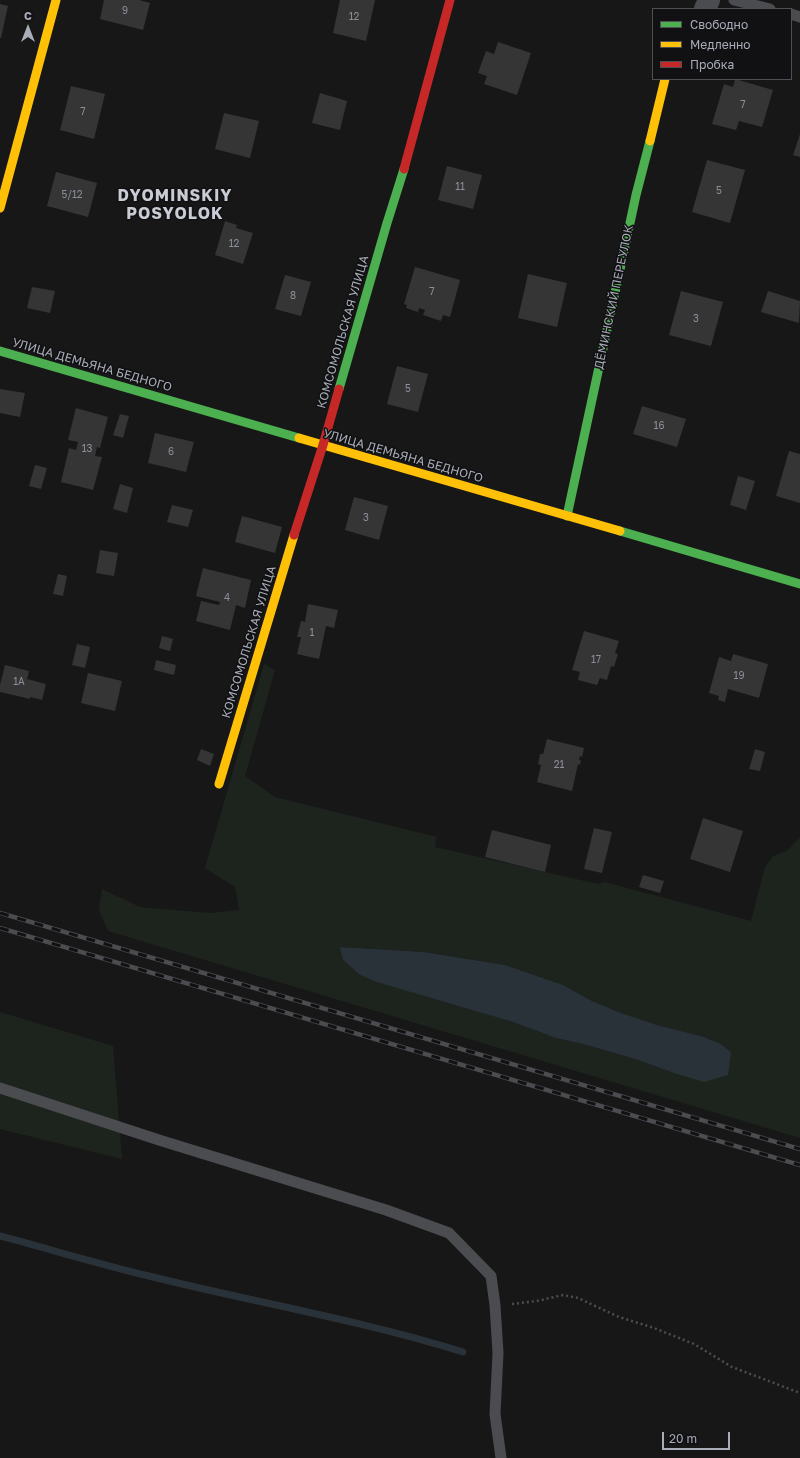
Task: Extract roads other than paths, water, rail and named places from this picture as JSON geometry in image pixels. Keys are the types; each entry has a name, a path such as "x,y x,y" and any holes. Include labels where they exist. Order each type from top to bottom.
{"street":[{"path":"0,208 56,0"},
{"name":"КОМСОМОЛЬСКАЯ УЛИЦА","path":"219,784 302,508 323,445 386,223 409,155 450,0"},
{"name":"ДЁМИНСКИЙ ПЕРЕУЛОК","path":"567,516 636,195 665,80"},
{"name":"УЛИЦА ДЕМЬЯНА БЕДНОГО","path":"0,351 800,584"}],"lane":[{"path":"734,0 766,8"},
{"path":"0,1088 159,1140 386,1210 449,1233 491,1276 496,1305 498,1353 495,1414 501,1458"}],"waterway":[{"path":"0,1236 130,1271 385,1330 463,1352"}],"railway":[{"path":"0,913 800,1149"},
{"path":"0,928 800,1165"}],"district":[{"name":"DYOMINSKIY POSYOLOK","path":"175,205"}]}
